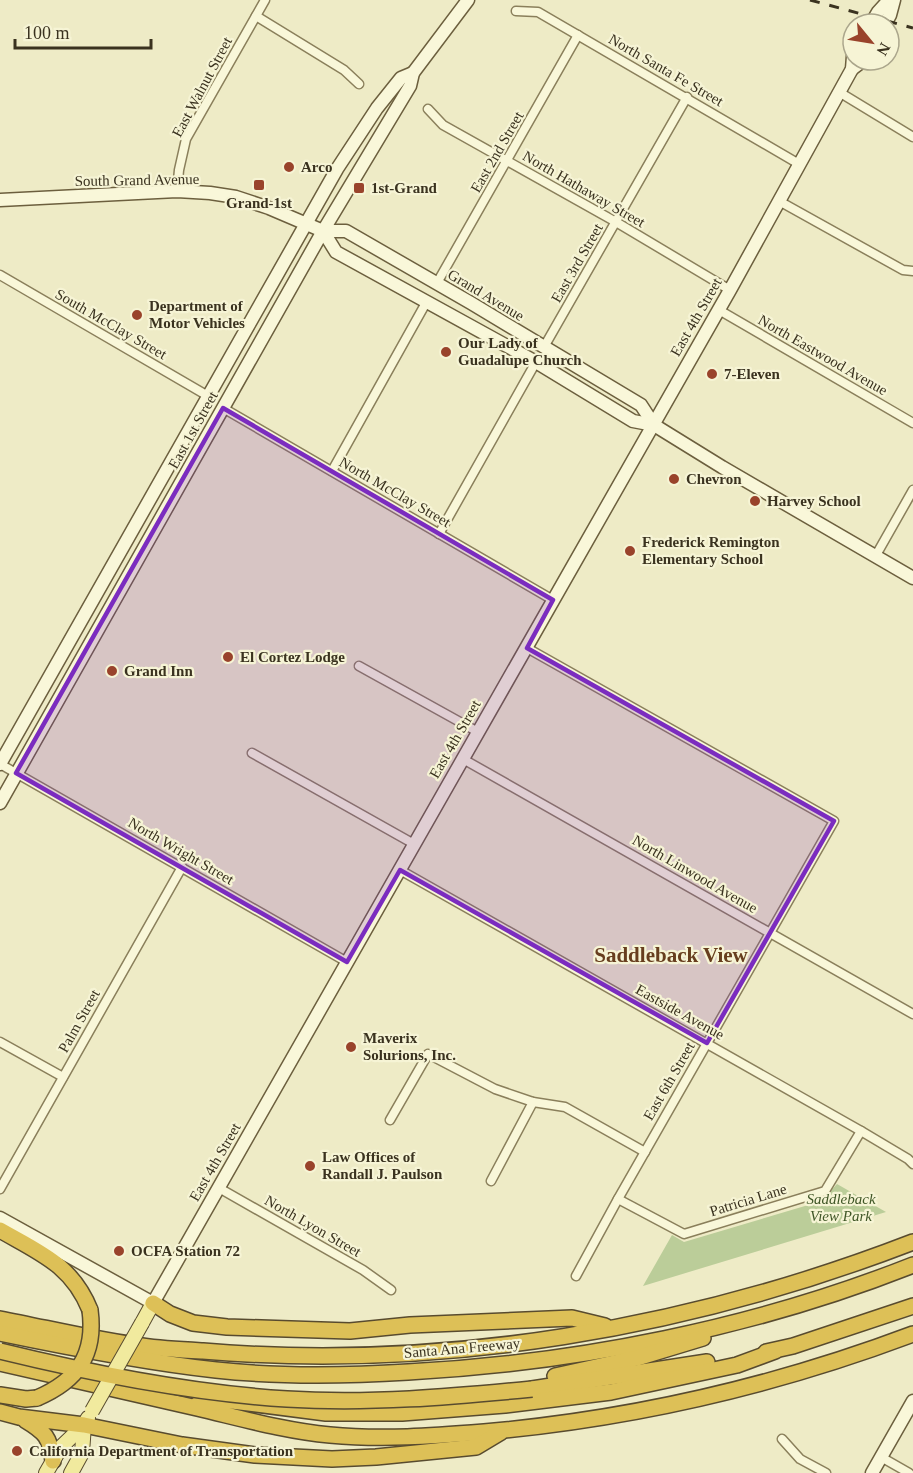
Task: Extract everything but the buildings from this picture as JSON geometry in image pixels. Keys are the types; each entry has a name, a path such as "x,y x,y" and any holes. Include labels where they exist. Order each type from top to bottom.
{"highway":[{"path":"0,1230 60,1265 77,1285 90,1310 92,1325 85,1358 63,1385 37,1398 26,1399 0,1395"},
{"name":"Santa Ana Freeway","path":"0,1318 142,1346 254,1355 336,1356 435,1353 516,1345 612,1328 716,1305 842,1267 913,1242"},
{"name":"Santa Ana Freeway","path":"0,1333 126,1357 218,1370 331,1376 478,1369 636,1344 751,1320 913,1265"},
{"path":"153,1303 170,1314 193,1323 227,1327 350,1330 410,1324 572,1318 612,1328"},
{"path":"186,1406 232,1401 326,1413 402,1413 505,1406 611,1392 737,1365 913,1306"},
{"path":"0,1342 133,1371 211,1385 347,1395 531,1385 637,1358 704,1338 751,1320"},
{"path":"0,1363 262,1424 329,1435 404,1438 505,1430 610,1417 710,1397 817,1368 913,1334"},
{"path":"0,1351 132,1381 286,1399 348,1401 441,1398 775,1351"},
{"path":"0,1412 20,1417 84,1425 182,1445 255,1455 332,1459 476,1447 505,1430"},
{"path":"20,1417 47,1435 52,1450 50,1467"}],"main road":[{"name":"East 1st Street","path":"0,802 323,231 410,86 413,73 468,0"},
{"path":"878,12 889,0"},
{"name":"East 4th Street","path":"50,1467 61,1447 84,1425 730,290 848,72"},
{"name":"East 1st Street","path":"0,764 337,169 377,108 400,78 413,73"},
{"name":"South Grand Avenue","path":"0,200 177,191 236,197 306,223"},
{"name":"Grand Avenue","path":"306,223 323,231 346,231 437,283 641,405 654,424 709,460 913,578"},
{"name":"Grand Avenue","path":"323,231 336,252 536,362 633,421 654,424"},
{"path":"183,478 211,415 212,404 208,396"},
{"path":"0,1218 153,1303"},
{"path":"872,1473 913,1401"},
{"name":"East 4th Street","path":"71,1473 82,1453 84,1425"}],"street":[{"name":"East Walnut Street","path":"177,191 186,139 265,0"},
{"name":"North Santa Fe Street","path":"516,11 537,12 799,164"},
{"path":"256,16 344,70 359,84"},
{"name":"East 2nd Street","path":"437,283 579,35"},
{"path":"839,92 913,137"},
{"name":"East 3rd Street","path":"544,347 687,98"},
{"name":"North Hathaway Street","path":"428,109 443,125 616,222 730,290"},
{"path":"779,201 903,270 913,271"},
{"name":"South McClay Street","path":"0,275 208,396"},
{"path":"332,471 427,301"},
{"name":"North Eastwood Avenue","path":"718,310 913,423"},
{"path":"439,534 536,362"},
{"name":"North McClay Street","path":"223,408 553,600"},
{"path":"875,557 913,490"},
{"name":"East 6th Street","path":"527,648 834,821 618,1199"},
{"path":"359,666 478,732"},
{"path":"252,753 414,844"},
{"name":"North Linwood Avenue","path":"463,759 913,1014"},
{"name":"North Wright Street","path":"0,764 347,962"},
{"name":"Palm Street","path":"0,1189 182,867"},
{"name":"Eastside Avenue","path":"400,870 707,1042 861,1131 913,1164"},
{"path":"0,1042 63,1077"},
{"path":"390,1120 428,1054 495,1089 533,1102 565,1107 645,1152"},
{"path":"491,1181 533,1102"},
{"name":"Patricia Lane","path":"618,1199 684,1234 825,1191 861,1131"},
{"name":"North Lyon Street","path":"219,1188 363,1270 391,1290"},
{"path":"576,1276 618,1199"},
{"path":"782,1439 800,1459 826,1473"},
{"path":"880,1457 909,1473"}],"highlighted area":[{"path":"223,408 553,600 527,648 834,821 707,1043 400,870 347,962 16,773"}],"green space":[{"name":"Saddleback View Park","path":"837,1184 886,1212 643,1286 672,1235 684,1242 815,1203 825,1197"}],"railway":[{"path":"810,0 913,28"}],"place":[{"name":"Arco","path":"289,167"},
{"name":"Grand-1st","path":"259,185"},
{"name":"1st-Grand","path":"359,188"},
{"name":"Department of Motor Vehicles","path":"137,315"},
{"name":"Our Lady of Guadalupe Church","path":"446,352"},
{"name":"7-Eleven","path":"712,374"},
{"name":"Chevron","path":"674,479"},
{"name":"Harvey School","path":"755,501"},
{"name":"Frederick Remington Elementary School","path":"630,551"},
{"name":"El Cortez Lodge","path":"228,657"},
{"name":"Grand Inn","path":"112,671"},
{"name":"Maverix Solurions, Inc.","path":"351,1047"},
{"name":"Law Offices of Randall J. Paulson","path":"310,1166"},
{"name":"OCFA Station 72","path":"119,1251"},
{"name":"California Department of Transportation","path":"17,1451"}],"district":[{"name":"Saddleback View","path":"671,955"}]}
